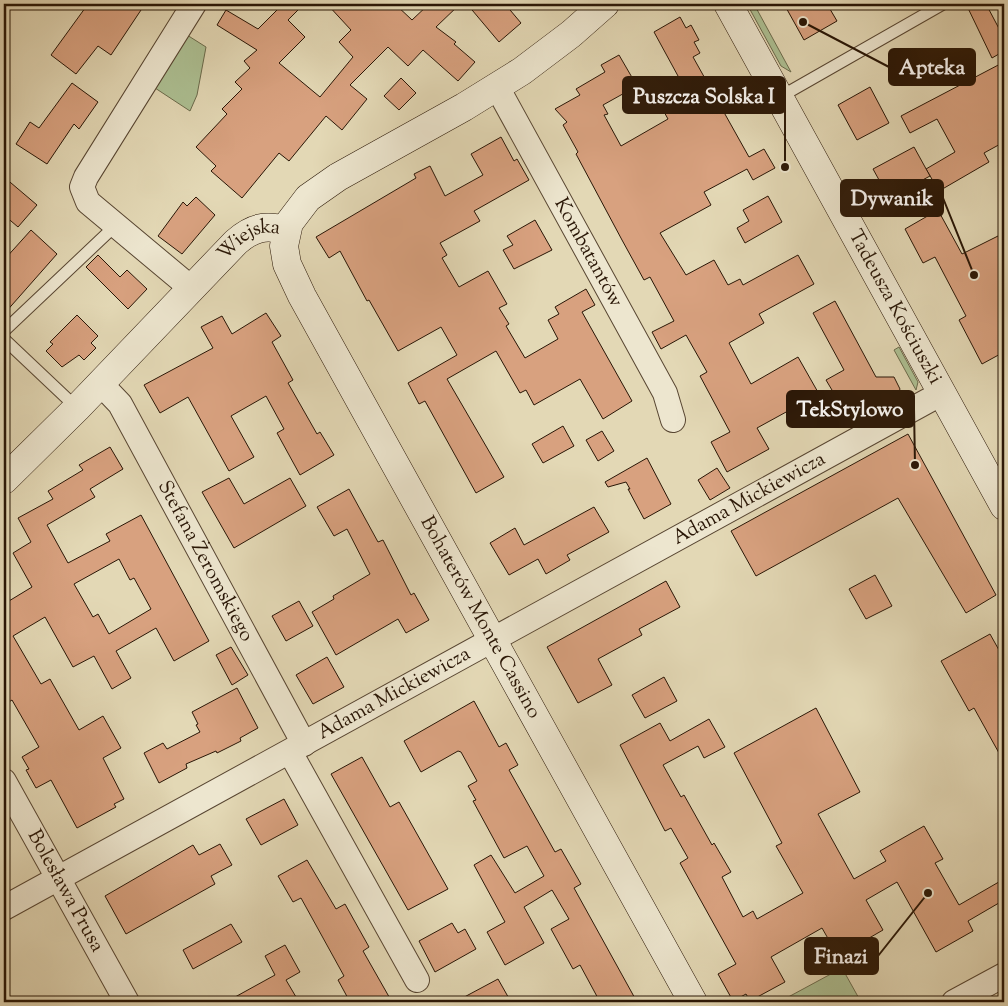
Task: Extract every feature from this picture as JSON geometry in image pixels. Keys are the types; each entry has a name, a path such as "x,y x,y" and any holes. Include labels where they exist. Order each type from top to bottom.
{"street":[{"path":"191,288 88,202 83,191 83,182 194,4"},
{"name":"Wiejska","path":"4,480 76,408 221,256 248,232 266,226 286,230 293,216 313,193 497,87 553,48 604,4"},
{"name":"Tadeusza Kościuszki","path":"728,4 1004,506"},
{"name":"Kombatantów","path":"497,87 665,394 673,420"},
{"name":"Bohaterów Monte Cassino","path":"286,230 285,256 294,282 693,1002"},
{"name":"Stefana Żeromskiego","path":"100,383 120,404 417,980"},
{"name":"Adama Mickiewicza","path":"4,908 942,393"},
{"name":"Bolesława Prusa","path":"4,781 127,1002"},
{"path":"954,1002 1004,975"}],"lane":[{"path":"780,97 943,4"},
{"path":"4,331 116,225"},
{"path":"4,339 76,408"}],"green space":[{"path":"747,4 754,4 791,72 781,66"},
{"path":"187,35 206,47 197,95 190,111 155,88"},
{"path":"899,347 918,382 916,390 894,350"},
{"path":"842,968 861,1002 779,1002"}],"building":[{"path":"88,4 145,4 111,55 98,46 76,74 51,55"},
{"path":"283,4 304,4 288,20 305,37 279,63 320,97 353,57 339,42 351,30 327,4 395,4 412,20 429,4 460,4 436,27 456,42 454,44 475,62 458,81 423,50 408,66 388,47 350,85 367,99 342,130 326,116 289,161 279,153 242,198 211,171 216,166 196,147 227,114 222,109 242,89 235,82 250,68 244,61 257,50 217,25 226,10 258,29"},
{"path":"467,4 505,4 521,23 499,42"},
{"path":"784,4 827,4 837,21 804,40"},
{"path":"966,4 986,4 1004,38 1004,51 992,58"},
{"path":"680,17 686,28 691,25 699,40 694,42 700,53 693,57 749,157 764,149 775,168 753,180 747,169 704,192 711,205 660,233 686,275 714,260 728,285 740,279 743,285 798,255 814,284 759,314 764,323 729,343 751,384 798,357 819,394 757,428 769,449 727,472 711,442 730,432 700,376 707,372 686,335 661,349 652,332 674,321 650,277 644,280 576,154 578,152 563,125 567,122 555,109 580,95 576,89 605,72 601,65 619,55 637,86 603,105 608,114 604,115 621,146 668,119 658,101 684,87 654,32"},
{"path":"1004,62 1004,142 984,153 989,162 939,191 926,169 955,152 937,119 910,133 901,116"},
{"path":"401,78 416,93 399,110 384,96"},
{"path":"72,83 98,102 79,129 74,124 47,164 16,144 30,122 39,128"},
{"path":"870,87 889,123 857,140 838,105"},
{"path":"501,137 514,161 517,159 529,180 474,211 480,221 440,243 447,255 442,258 459,287 488,271 507,304 499,308 509,324 506,326 525,358 558,339 548,320 559,314 555,307 586,289 595,305 582,312 632,401 603,419 580,379 534,405 526,390 520,393 496,351 447,379 504,477 476,493 425,401 419,404 408,383 457,355 441,327 398,351 369,300 367,301 340,251 329,258 316,237 416,178 414,174 430,166 445,196 483,175 471,154"},
{"path":"914,147 930,176 889,198 873,169"},
{"path":"4,177 37,205 18,227 4,215"},
{"path":"768,196 782,222 745,243 737,228 749,221 743,210"},
{"path":"196,197 215,215 182,254 158,236 183,202 187,206"},
{"path":"938,210 962,254 1004,233 1004,352 982,364 959,320 966,316 935,257 923,263 905,229"},
{"path":"535,220 552,250 514,269 503,250 513,245 507,236"},
{"path":"31,230 57,254 4,314 4,260"},
{"path":"98,255 120,277 127,270 147,289 128,309 86,267"},
{"path":"835,301 876,377 894,377 900,389 897,396 851,422 826,380 844,370 813,313"},
{"path":"266,313 281,336 272,342 293,380 288,383 317,434 320,432 334,455 300,475 277,433 284,429 266,396 231,416 254,457 229,471 188,397 160,413 144,385 213,348 201,327 222,316 232,334"},
{"path":"77,315 98,336 91,343 96,348 84,360 79,355 62,367 46,351 53,344 50,342"},
{"path":"563,426 574,446 543,463 532,444"},
{"path":"602,431 614,451 598,461 586,440"},
{"path":"908,434 996,595 966,613 898,498 756,576 731,531"},
{"path":"110,447 123,469 90,489 95,497 47,525 68,563 110,541 106,534 141,515 209,641 174,661 156,628 116,651 131,678 112,689 94,656 73,667 45,617 13,636 41,684 50,679 79,730 103,716 121,748 103,758 124,799 114,804 116,807 77,828 51,780 36,788 26,770 29,769 22,757 39,747 12,700 4,705 4,604 32,587 13,553 31,542 18,518 53,499 48,491 83,470 79,465","holes":["119,559 130,580 134,578 151,609 109,634 98,614 93,617 74,584"]},
{"path":"647,458 671,504 644,519 626,482 608,487 605,482"},
{"path":"717,468 730,488 710,500 698,480"},
{"path":"229,478 244,504 290,478 306,506 234,548 202,492"},
{"path":"349,489 378,542 383,540 411,595 414,593 429,620 406,633 398,619 336,655 312,612 334,599 333,596 370,574 347,529 334,536 317,507"},
{"path":"594,507 609,532 567,555 570,560 546,574 538,559 509,575 490,543 515,528 524,545"},
{"path":"875,575 892,606 866,619 849,589"},
{"path":"666,581 680,607 639,629 642,635 598,659 612,685 578,703 547,647"},
{"path":"299,601 313,626 286,641 272,616"},
{"path":"990,634 1004,659 1004,762 974,708 969,711 941,661"},
{"path":"231,647 248,675 232,685 216,655"},
{"path":"327,657 344,687 313,704 296,675"},
{"path":"664,677 677,701 645,718 632,695"},
{"path":"237,688 258,728 240,738 241,741 217,753 216,751 186,764 187,768 159,783 144,753 163,743 167,749 200,732 192,712"},
{"path":"474,701 499,747 506,743 518,765 509,770 555,852 561,849 581,884 574,888 637,1002 600,1002 580,965 573,969 551,929 569,919 552,890 524,907 544,943 505,965 487,932 505,922 474,865 491,855 515,893 544,876 527,846 504,858 473,801 476,800 468,786 477,781 461,752 458,751 421,772 404,741"},
{"path":"816,708 860,792 818,814 854,879 886,861 880,851 924,826 943,859 935,863 959,905 1004,879 1004,900 968,921 973,931 936,952 897,882 866,900 883,930 838,956 822,928 771,957 785,982 750,1001 746,994 733,1001 718,974 736,964 680,863 688,858 671,828 665,831 620,745 660,723 670,741 709,719 725,747 704,758 698,746 663,765 681,797 684,795 712,845 714,843 731,872 722,877 743,917 753,911 757,919 803,893 776,846 782,843 734,753"},
{"path":"362,757 390,807 399,802 448,889 408,910 331,774"},
{"path":"284,799 298,825 261,845 246,819"},
{"path":"220,844 232,865 211,876 215,884 126,934 105,896 193,845 199,855"},
{"path":"307,860 336,909 345,904 369,947 363,951 392,1002 350,1002 338,980 344,976 301,898 293,902 278,876"},
{"path":"452,923 458,933 465,929 476,949 435,972 419,941"},
{"path":"231,924 242,942 193,969 183,950"},
{"path":"285,945 300,972 286,980 299,1002 226,1002 275,975 265,956"},
{"path":"498,979 511,1002 455,1002"}],"place":[{"name":"Apteka","path":"803,22"},
{"name":"Puszcza Solska I","path":"785,167"},
{"name":"Dywanik","path":"974,275"},
{"name":"TekStylowo","path":"915,465"},
{"name":"Finazi","path":"928,893"}]}
